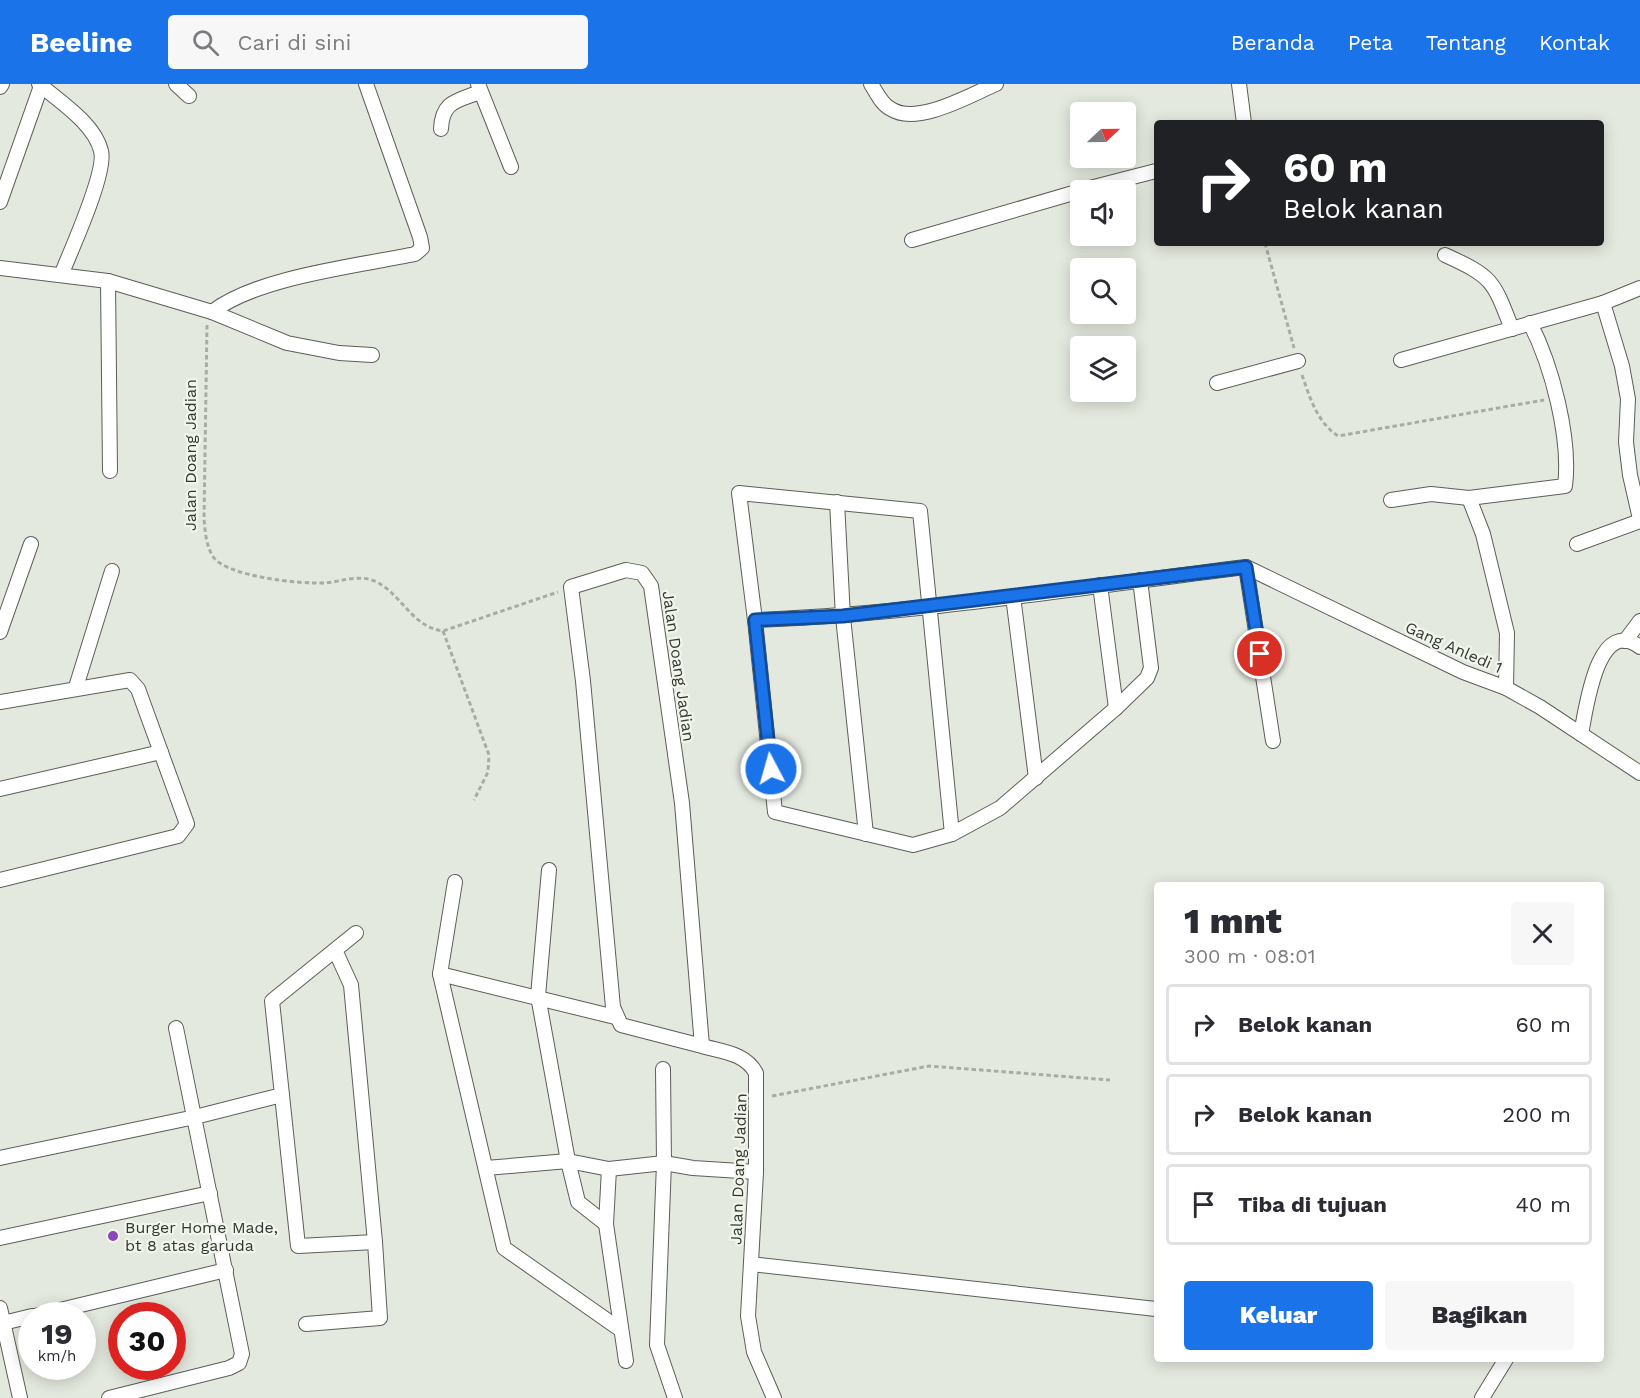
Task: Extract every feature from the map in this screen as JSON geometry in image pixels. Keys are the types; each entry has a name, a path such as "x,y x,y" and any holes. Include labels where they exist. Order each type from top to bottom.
{"street":[{"path":"176,84 189,96"},
{"path":"210,312 237,297 271,284 415,254 422,248 366,84"},
{"path":"871,84 884,104 893,111 917,115 996,84"},
{"path":"1239,84 1244,120"},
{"path":"0,202 40,85 85,125 101,150 99,175 62,273"},
{"path":"441,129 442,113 450,104 479,88 511,167"},
{"path":"1122,180 1154,172"},
{"path":"912,240 1070,194"},
{"path":"1445,255 1485,274 1500,299 1512,329"},
{"path":"0,268 62,273 108,281 210,312 287,343 319,350 372,355"},
{"path":"108,281 110,471"},
{"path":"1401,360 1603,303 1640,288"},
{"path":"1577,544 1640,520 1635,504 1629,464 1628,399 1622,366 1603,303"},
{"path":"1391,500 1431,494 1469,498 1565,486 1568,469 1556,398 1548,362 1530,323"},
{"path":"1217,383 1298,362"},
{"path":"952,834 920,511 739,493 775,812 913,845 952,834 1000,808 1116,708 1147,678 1151,668 1140,580"},
{"path":"1469,498 1483,534 1507,633 1506,688"},
{"path":"837,502 843,616 866,834"},
{"path":"0,632 31,544"},
{"path":"755,620 843,616 1246,567 1273,741"},
{"name":"Gang Anledi 1","path":"1246,567 1463,672 1506,688 1640,773"},
{"name":"Jalan Doang Jadian","path":"571,587 626,570 642,573 651,586 682,803 702,1046 747,1060 756,1073 756,1172 749,1333 762,1374 774,1398"},
{"path":"76,687 112,571"},
{"path":"1100,585 1116,708"},
{"path":"571,587 583,681 615,1017 621,1025 631,1029 702,1046"},
{"path":"1013,596 1036,778"},
{"path":"1625,641 1640,621"},
{"path":"1581,734 1594,673 1602,655 1610,645 1625,641 1640,647"},
{"path":"0,702 125,679 134,682 187,819 184,831 178,836 0,880"},
{"path":"0,789 161,752"},
{"path":"549,870 538,996 568,1161 578,1202 606,1224"},
{"path":"455,882 440,974 504,1248 621,1330"},
{"path":"356,933 272,1001 298,1246 375,1242"},
{"path":"306,1324 380,1318 351,985 335,950"},
{"path":"440,974 538,996 615,1017"},
{"path":"109,1398 230,1368 239,1363 242,1348 176,1028"},
{"path":"663,1069 664,1163 657,1345 675,1398"},
{"path":"0,1158 195,1117 282,1095"},
{"path":"486,1168 568,1161 609,1169 664,1163 693,1168 756,1172"},
{"path":"609,1169 606,1224 626,1361"},
{"path":"0,1238 210,1193"},
{"path":"751,1264 1154,1309"},
{"path":"92,1302 226,1270"},
{"path":"0,1308 20,1398"},
{"path":"3,1323 18,1320"},
{"path":"1482,1398 1503,1362"}],"path":[{"path":"1266,246 1298,362 1317,413 1327,429 1338,436 1556,398"},
{"name":"Jalan Doang Jadian","path":"210,312 204,518 206,537 214,558 237,572 300,582 322,583 368,578 384,587 425,626 443,631"},
{"path":"474,800 488,772 489,755 443,631 571,587"},
{"path":"771,1106 772,1094 929,1066 1110,1080"}],"place":[{"name":"Burger Home Made, bt 8 atas garuda","path":"113,1236"}],"route":[{"path":"771,769 755,620 843,616 1246,567 1260,654"}]}
